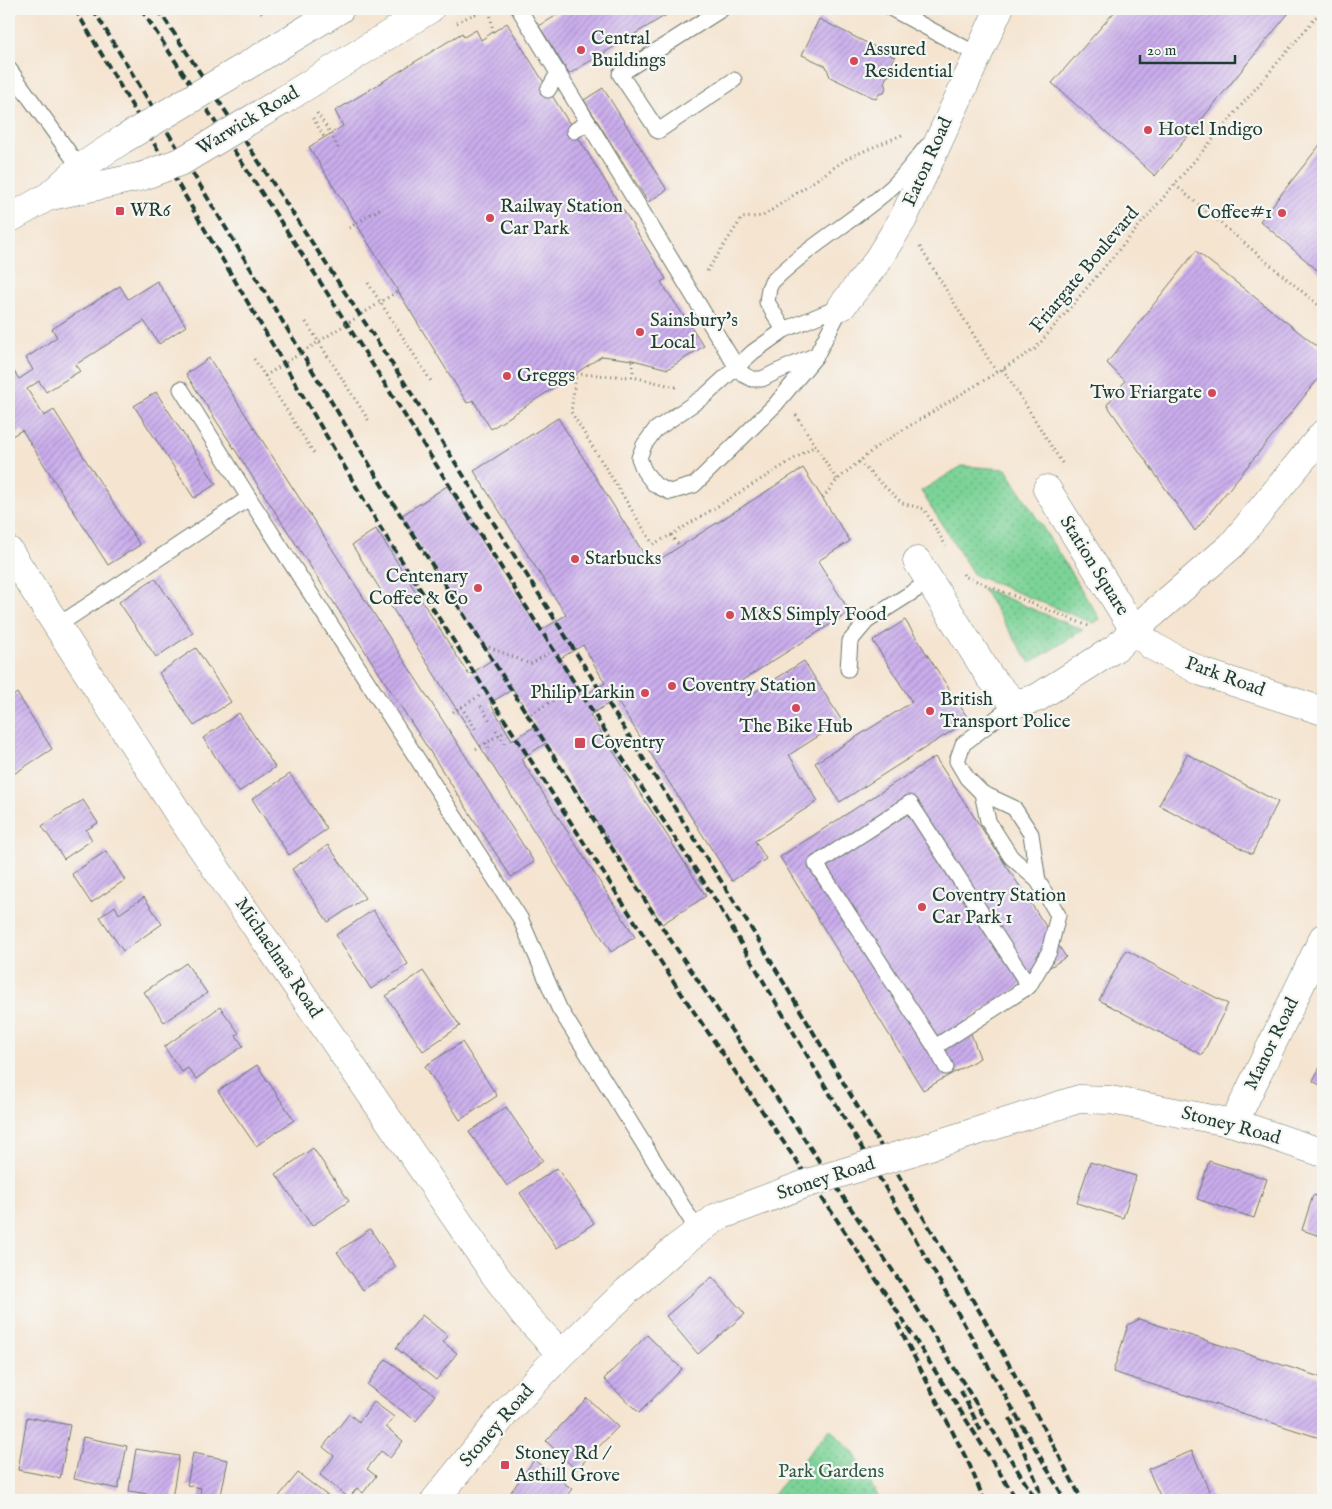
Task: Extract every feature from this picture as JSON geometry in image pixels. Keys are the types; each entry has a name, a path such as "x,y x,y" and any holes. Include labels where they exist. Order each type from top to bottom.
{"street":[{"name":"Warwick Road","path":"9,219 49,196 80,168 122,140 340,9"},
{"name":"Warwick Road","path":"49,196 143,176 182,161 430,9"},
{"name":"Eaton Road","path":"842,306 875,264 903,219 945,123 999,9"},
{"path":"1134,630 1232,545 1323,434"},
{"name":"Station Square","path":"1015,704 1037,698 1117,647 1134,630 1047,489"},
{"name":"Michaelmas Road","path":"9,552 180,816 495,1275 525,1315 561,1354"},
{"path":"923,571 990,677 1015,704"},
{"name":"Park Road","path":"1134,630 1152,646 1202,672 1323,711"},
{"name":"Manor Road","path":"1234,1123 1323,938"},
{"name":"Stoney Road","path":"435,1500 506,1412 561,1354 627,1291 676,1248 707,1224 808,1183 1079,1099 1110,1100 1234,1123 1323,1153"}],"lane":[{"path":"519,9 736,366 744,375 752,379 762,379 816,356"},
{"path":"722,9 620,74 658,131 734,80"},
{"path":"892,9 978,55"},
{"path":"9,69 80,168"},
{"path":"548,90 558,73"},
{"path":"572,128 575,120 586,119"},
{"path":"784,330 767,302 772,282 894,185 945,123"},
{"path":"842,306 816,356 775,405 694,485 670,492 655,485 644,472 639,458 644,445 655,430 706,394 753,352 784,330 842,306"},
{"path":"181,389 249,498 520,918 558,1008 707,1224"},
{"path":"57,626 249,498"},
{"path":"848,669 850,641 867,621 923,571"},
{"path":"1015,704 963,744 957,761 967,778 982,793 1014,808 1031,834 1038,881"},
{"path":"935,1047 1028,986 1049,952 1058,915 1038,881 1011,856 988,821 982,793"},
{"path":"946,1067 935,1047 816,864 910,803 1028,986"}],"path":[{"path":"258,9 262,14"},
{"name":"Friargate Boulevard","path":"823,498 837,480 880,444 1036,350 1323,9"},
{"path":"490,11 493,33"},
{"path":"315,109 338,148"},
{"path":"310,112 324,137"},
{"path":"706,274 742,218 763,216 848,158 908,133"},
{"path":"1175,185 1323,309"},
{"path":"349,228 382,207"},
{"path":"903,219 997,373"},
{"path":"368,283 431,381"},
{"path":"265,376 398,290"},
{"path":"306,322 369,421"},
{"path":"254,359 316,455"},
{"path":"633,360 633,377"},
{"path":"1003,369 1062,464"},
{"path":"576,374 633,377 684,390"},
{"path":"794,410 837,480"},
{"path":"859,462 902,503 924,509 949,551"},
{"path":"671,535 680,547"},
{"path":"959,568 964,576 1088,627 1134,630"},
{"path":"489,647 530,664 549,653"},
{"path":"532,714 572,689"},
{"path":"453,712 481,695"},
{"path":"481,706 491,722"},
{"path":"462,707 476,731"},
{"path":"496,730 506,746"},
{"path":"476,748 504,732"},
{"path":"486,743 490,750"}],"green space":[{"path":"962,466 1006,469 1100,619 1093,623 974,575 921,491"},
{"path":"982,588 1083,630 1030,663"},
{"name":"Park Gardens","path":"830,1429 853,1452 880,1500 768,1500"}],"building":[{"name":"Central Buildings","path":"567,9 676,9 569,74 539,26"},
{"name":"Hotel Indigo","path":"1117,9 1292,9 1155,176 1052,83"},
{"name":"Assured Residential","path":"819,19 895,57 891,65 894,69 891,75 887,76 884,83 886,87 884,93 879,94 876,99 830,77 826,66 802,55"},
{"name":"Railway Station Car Park","path":"507,23 666,279 661,282 704,346 668,369 633,360 602,356 491,429 473,400 467,403 309,147 343,126 335,111 462,33 464,37 476,30 481,40"},
{"path":"603,88 667,190 648,202 584,100"},
{"path":"1323,141 1323,275 1260,221"},
{"name":"Two Friargate","path":"1196,251 1323,351 1323,373 1195,531 1107,405 1125,381 1107,363"},
{"path":"157,281 186,326 159,344 144,321 75,365 80,371 46,392 39,381 27,389 44,416 54,410 140,545 108,565 22,430 12,436 9,431 9,364 19,379 33,370 26,358 57,337 52,329 120,286 128,299"},
{"path":"209,358 534,862 511,877 186,374"},
{"path":"156,392 216,484 194,498 134,406"},
{"name":"Coventry Station","path":"558,418 651,565 803,468 850,541 818,561 850,612 741,681 750,695 804,661 842,721 789,755 818,801 755,841 766,859 732,881 616,699 590,715 706,896 662,924 546,743 521,759 635,937 611,952 352,545 376,529 469,675 493,659 401,516 447,486 540,631 566,615 474,471","holes":["583,645 605,683 581,697 559,659","513,689 536,726 512,740 490,703"]},
{"path":"155,578 193,633 156,657 119,602"},
{"name":"British Transport Police","path":"905,620 969,720 840,802 815,763 912,702 873,641"},
{"path":"196,648 231,702 194,726 159,673"},
{"path":"17,693 52,749 9,777 9,699"},
{"path":"239,713 275,767 239,792 203,738"},
{"path":"1187,754 1278,802 1252,854 1159,805"},
{"name":"Coventry Station Car Park 1","path":"935,757 1066,957 966,1020 980,1058 923,1090 780,857"},
{"path":"290,774 327,829 289,855 252,799"},
{"path":"83,800 98,823 86,830 92,840 64,859 42,826"},
{"path":"328,845 365,898 328,922 292,869"},
{"path":"106,851 125,880 91,903 72,874"},
{"path":"144,897 162,924 123,951 100,917 115,906 119,914"},
{"path":"373,910 408,964 371,989 336,935"},
{"path":"1126,950 1228,1004 1202,1055 1099,1000"},
{"path":"186,963 207,993 164,1022 144,992"},
{"path":"423,971 460,1026 423,1051 386,996"},
{"path":"220,1007 239,1033 236,1035 243,1046 196,1079 188,1068 182,1072 164,1047"},
{"path":"462,1042 497,1096 460,1120 425,1066"},
{"path":"1323,1061 1323,1087 1313,1081"},
{"path":"257,1065 294,1120 256,1146 218,1091"},
{"path":"506,1107 543,1161 507,1186 469,1132"},
{"path":"313,1148 349,1201 312,1226 276,1174"},
{"path":"1209,1161 1267,1179 1254,1218 1197,1199"},
{"path":"1090,1162 1136,1176 1123,1218 1077,1203"},
{"path":"557,1168 594,1223 557,1248 520,1193"},
{"path":"1313,1195 1323,1198 1323,1237 1302,1230"},
{"path":"370,1229 396,1267 363,1290 337,1252"},
{"path":"712,1277 745,1314 698,1354 666,1316"},
{"path":"422,1315 448,1336 443,1342 457,1353 436,1380 396,1348"},
{"path":"1139,1319 1323,1378 1323,1439 1113,1372 1128,1325"},
{"path":"647,1335 682,1369 639,1413 604,1379"},
{"path":"386,1359 435,1395 416,1421 367,1385"},
{"path":"587,1398 618,1427 576,1470 546,1441"},
{"path":"374,1402 394,1417 386,1427 403,1441 390,1458 381,1451 367,1469 376,1476 363,1493 357,1488 349,1498 320,1475 334,1456 323,1447 349,1414 359,1422"},
{"path":"27,1417 70,1425 60,1478 18,1470"},
{"path":"83,1437 127,1446 118,1489 74,1479"},
{"path":"136,1449 179,1456 172,1498 129,1491"},
{"path":"1192,1451 1213,1500 1162,1500 1148,1469"},
{"path":"193,1453 228,1460 220,1500 199,1500 201,1488 187,1485"},
{"path":"534,1460 572,1489 563,1500 505,1500"},
{"path":"298,1473 333,1500 276,1500"}],"railway":[{"path":"75,9 380,527 681,993 835,1217 1017,1500"},
{"path":"93,9 391,500 662,927 907,1292 1036,1500"},
{"path":"141,9 317,277 619,753 713,896 905,1221 1065,1500"},
{"path":"158,9 406,385 756,936 984,1319 1082,1500"},
{"path":"897,1323 970,1466 984,1500"},
{"path":"961,1391 981,1431"},
{"path":"1010,1418 1037,1483 1042,1500"}],"place":[{"name":"Central Buildings","path":"581,50"},
{"name":"Assured Residential","path":"854,61"},
{"name":"Hotel Indigo","path":"1148,130"},
{"name":"WR6","path":"120,211"},
{"name":"Coffee#1","path":"1282,213"},
{"name":"Railway Station Car Park","path":"490,218"},
{"name":"Sainsbury's Local","path":"640,332"},
{"name":"Greggs","path":"507,376"},
{"name":"Two Friargate","path":"1212,393"},
{"name":"Starbucks","path":"575,559"},
{"name":"Centenary Coffee & Co","path":"478,588"},
{"name":"M&S Simply Food","path":"730,615"},
{"name":"Coventry Station","path":"672,686"},
{"name":"Philip Larkin","path":"645,693"},
{"name":"The Bike Hub","path":"796,708"},
{"name":"British Transport Police","path":"930,711"},
{"name":"Coventry","path":"580,743"},
{"name":"Coventry Station Car Park 1","path":"922,907"},
{"name":"Stoney Rd / Asthill Grove","path":"505,1465"}]}
